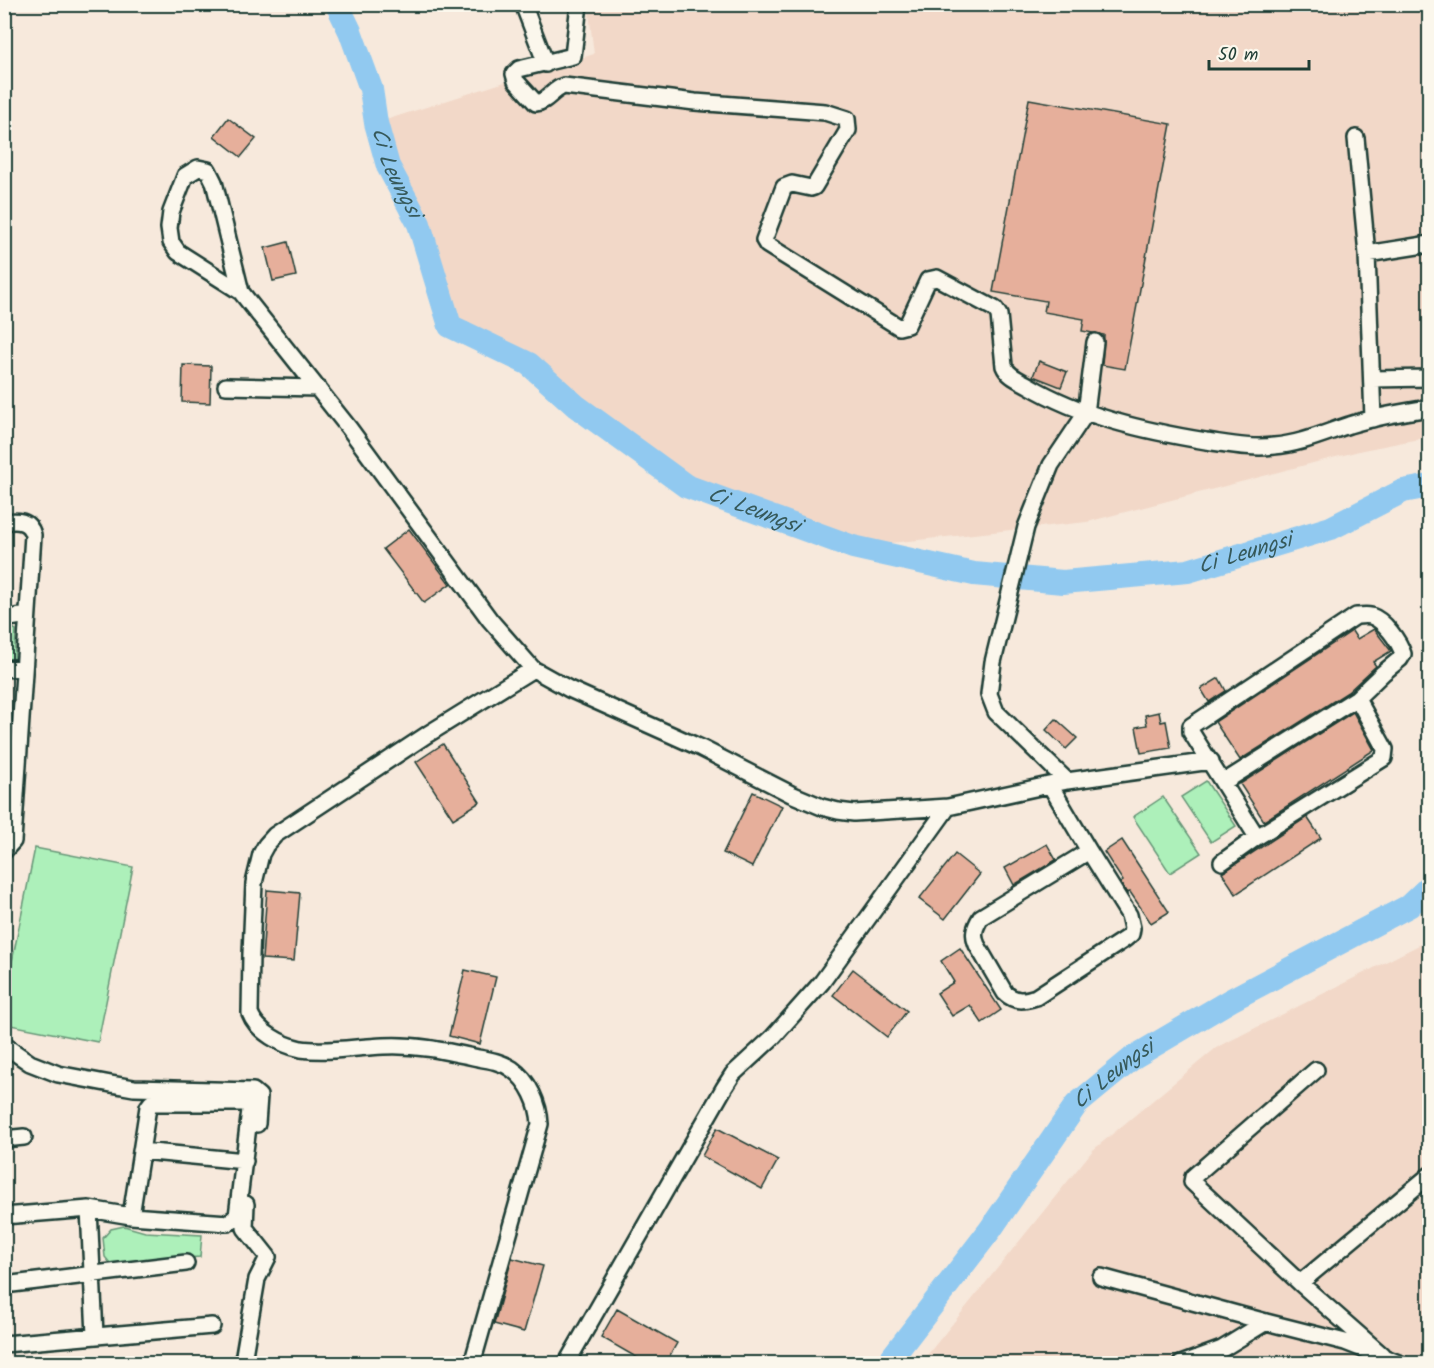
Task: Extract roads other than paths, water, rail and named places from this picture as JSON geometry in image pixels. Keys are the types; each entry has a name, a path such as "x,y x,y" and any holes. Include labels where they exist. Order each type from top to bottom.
{"street":[{"path":"523,4 546,64"},
{"path":"579,4 574,54 570,58 519,69 514,74 516,81 536,103 541,103 557,88 564,86 695,102 825,112 844,117 848,122 848,130 816,185 812,188 788,184 784,188 765,237 765,243 899,327 908,325 927,282 937,278 992,305 999,315 1004,366 1007,374 1047,396 1086,413 1176,436 1254,447 1287,445 1396,413 1430,408"},
{"path":"1356,138 1366,254 1373,419"},
{"path":"240,292 214,182 207,170 198,168 185,176 171,212 169,228 171,242 183,256 240,292 349,428 484,612 533,669 569,689 700,748 822,807 854,813 948,807 1067,781 1211,761"},
{"path":"1366,254 1430,244"},
{"path":"1067,781 996,712 989,694 993,662 1026,527 1051,465 1086,413 1095,342"},
{"path":"1372,379 1430,378"},
{"path":"226,386 318,388"},
{"path":"4,522 17,520 24,522 31,527 33,535 23,667 11,770 13,841 4,851"},
{"path":"4,619 27,615"},
{"path":"1224,782 1357,698 1400,659 1403,654 1401,647 1379,620 1369,615 1356,616 1192,725 1191,732 1257,837"},
{"path":"4,669 23,667"},
{"path":"472,1364 540,1124 539,1108 535,1099 512,1069 496,1061 417,1046 301,1048 271,1036 259,1028 250,1013 254,891 261,854 275,835 428,734 533,669"},
{"path":"1222,862 1257,837 1384,758 1385,749 1357,698"},
{"path":"1050,785 1129,915 1131,934 1036,998 1027,1000 1010,998 977,945 974,937 976,926 981,917 1089,852"},
{"path":"566,1364 733,1074 773,1037 822,982 948,807"},
{"path":"4,1045 30,1063 58,1074 134,1088 257,1093 260,1102 244,1222 245,1228 267,1257 257,1279 244,1355 249,1362 256,1364"},
{"path":"1316,1070 1193,1177 1192,1182 1300,1283 1382,1355"},
{"path":"4,1216 89,1209 131,1216 228,1223 237,1216 250,1110 248,1103 151,1102 148,1107 131,1216"},
{"path":"4,1139 24,1137"},
{"path":"141,1151 245,1161"},
{"path":"1300,1283 1430,1175"},
{"path":"89,1209 95,1335"},
{"path":"4,1285 186,1263"},
{"path":"1101,1277 1345,1342 1401,1364"},
{"path":"1181,1364 1222,1349 1266,1322"},
{"path":"4,1344 212,1326"}],"waterway":[{"name":"Ci Leungsi","path":"337,4 350,31 371,89 376,123 388,166 419,224 450,326 529,364 576,406 686,486 853,547 974,574 1063,582 1188,571 1331,528 1403,491 1430,486"},
{"name":"Ci Leungsi","path":"887,1364 990,1230 1076,1105 1134,1057 1231,1000 1409,906 1430,886"}]}
